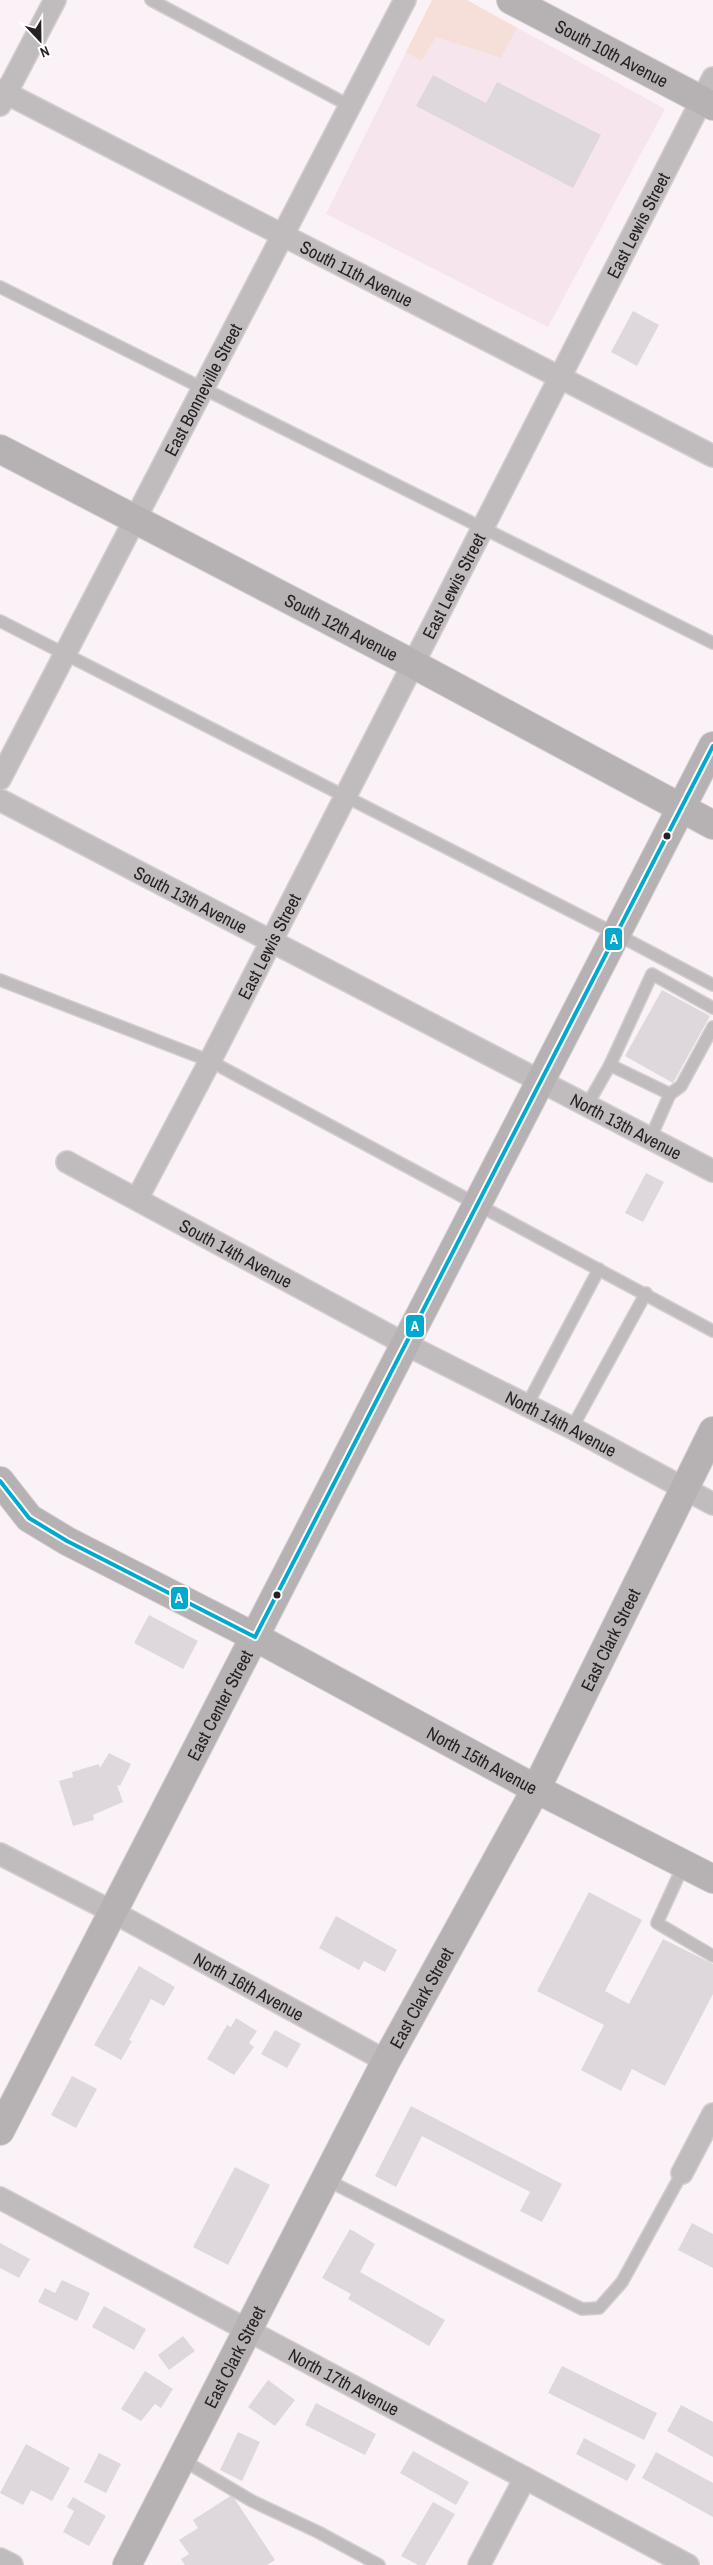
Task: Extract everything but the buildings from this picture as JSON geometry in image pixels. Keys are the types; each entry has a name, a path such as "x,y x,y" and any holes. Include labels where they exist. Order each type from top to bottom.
{"main road":[{"name":"South 10th Avenue","path":"511,0 709,94"},
{"name":"South 12th Avenue","path":"0,449 413,664 713,825"},
{"name":"East Center Street","path":"0,2131 407,1345 713,746"},
{"name":"East Clark Street","path":"127,2565 246,2330 386,2061 536,1789 713,1431"},
{"name":"North 15th Avenue","path":"0,1481 29,1518 67,1542 255,1637 536,1789 713,1879"}],"street":[{"path":"2,96 55,0"},
{"name":"East Bonneville Street","path":"0,779 406,0"},
{"name":"East Lewis Street","path":"137,1199 210,1061 482,528 709,94"},
{"name":"South 11th Avenue","path":"2,96 283,235 713,456"},
{"name":"South 13th Avenue","path":"0,800 540,1083"},
{"name":"North 13th Avenue","path":"540,1083 713,1171"},
{"name":"South 14th Avenue","path":"67,1162 407,1345"},
{"name":"North 14th Avenue","path":"407,1345 572,1428 713,1504"},
{"name":"North 16th Avenue","path":"0,1854 113,1912 386,2061"},
{"path":"682,2174 713,2114"},
{"name":"North 17th Avenue","path":"0,2198 688,2565"},
{"path":"479,2565 525,2478"},
{"path":"0,2559 12,2565"}],"lane":[{"path":"151,0 350,106"},
{"path":"0,287 713,644"},
{"path":"0,621 713,985"},
{"path":"586,1106 610,1065 652,974 713,1008"},
{"path":"0,980 210,1061 713,1331"},
{"path":"650,1139 670,1094 681,1086 713,1027"},
{"path":"610,1065 670,1094"},
{"path":"527,1405 599,1269"},
{"path":"572,1428 646,1294"},
{"path":"684,1864 657,1924 713,1956"},
{"path":"325,2179 582,2309 599,2308 622,2282 682,2174"},
{"path":"181,2459 252,2501 318,2532 379,2565"}],"shaded area":[{"path":"432,0 467,0 665,109 548,327 326,214"},
{"path":"432,0 467,0 517,28 501,58 436,37 421,61 406,52"}],"transit line":[{"name":"A","path":"0,1481 29,1518 67,1541 255,1637 713,746"}]}
